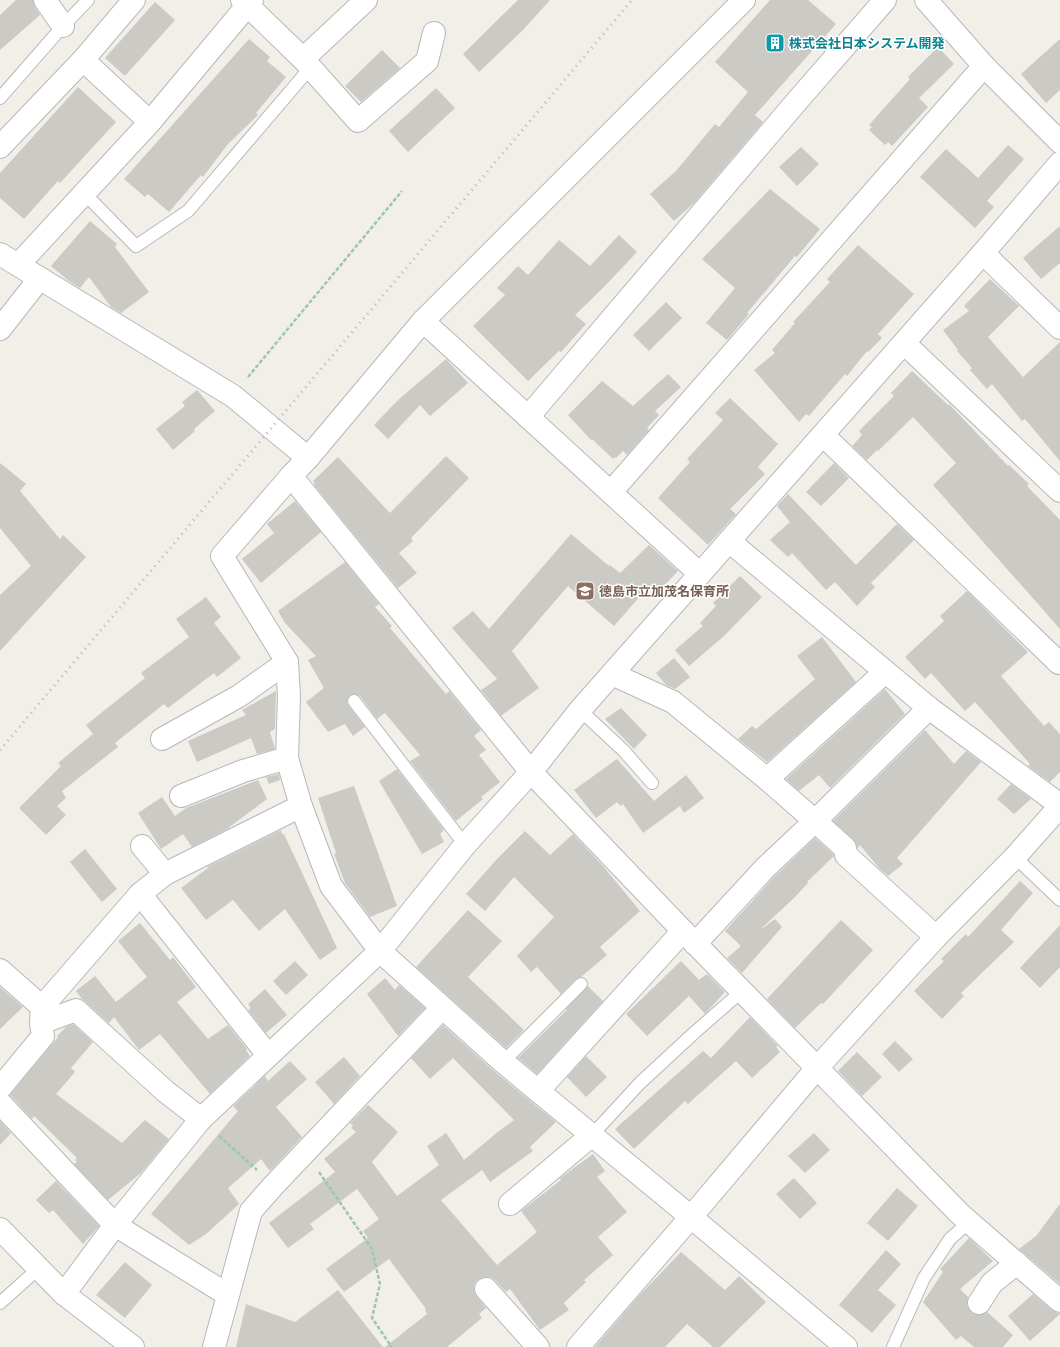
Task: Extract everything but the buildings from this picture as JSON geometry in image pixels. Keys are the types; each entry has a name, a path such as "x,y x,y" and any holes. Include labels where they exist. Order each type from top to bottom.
{"street":[{"path":"45,0 63,26"},
{"path":"0,147 83,60 134,0"},
{"path":"744,0 423,321 308,458 290,476 222,556 287,662 289,696 287,758 301,806 331,886 380,951 503,1062 846,1347"},
{"path":"528,417 885,0"},
{"path":"926,0 984,66 1060,142"},
{"path":"308,458 233,396 9,259 84,194 150,122 247,2 307,63 358,121 427,61 434,33"},
{"path":"307,63 356,4"},
{"path":"83,60 150,122"},
{"path":"611,492 984,66"},
{"path":"64,1294 115,1225 201,1119 380,951 465,845 531,772 580,710 983,253 1060,163"},
{"path":"983,253 1060,328"},
{"path":"0,329 40,278"},
{"path":"423,321 700,574"},
{"path":"904,342 1060,491"},
{"path":"823,435 1059,663 1060,662"},
{"path":"290,476 531,772 689,938 742,990 969,1222 1060,1301"},
{"path":"578,1347 691,1217 817,1068 936,937 1015,857 1060,805 929,708 884,672 729,541"},
{"path":"162,739 239,696 287,662"},
{"path":"767,779 884,672"},
{"path":"612,674 672,702 767,779 845,848 846,855 936,937"},
{"path":"538,1091 689,938 815,821 929,708"},
{"path":"181,796 243,771 287,758"},
{"path":"41,1015 140,894 165,874 301,806"},
{"path":"142,846 165,874"},
{"path":"140,894 268,1055"},
{"path":"0,970 41,1015 43,1036 0,1088"},
{"path":"214,1347 251,1211 442,1008"},
{"path":"41,1015 76,1010 165,1091 201,1119"},
{"path":"0,1103 115,1225 228,1295"},
{"path":"510,1204 592,1136"},
{"path":"0,1230 64,1294 134,1347"},
{"path":"979,1302 992,1283 1017,1263"},
{"path":"486,1289 538,1347"}],"lane":[{"path":"0,98 63,26 88,0"},
{"path":"84,194 136,246 188,211 307,63"},
{"path":"354,701 465,845"},
{"path":"580,710 623,750 652,782"},
{"path":"1015,857 1060,900"},
{"path":"503,1062 581,984"},
{"path":"592,1136 640,1083 694,1032 742,990"},
{"path":"893,1347 924,1278 950,1239 969,1222"},
{"path":"0,1303 39,1268"}],"path":[{"path":"233,396 402,191"},
{"path":"201,1119 274,1185"},
{"path":"306,1151 372,1249 380,1284 372,1318 391,1346 390,1347"}],"railway":[{"path":"0,750 632,0"}],"place":[{"name":"株式会社日本システム開発","path":"775,43"},
{"name":"徳島市立加茂名保育所","path":"585,591"}]}
